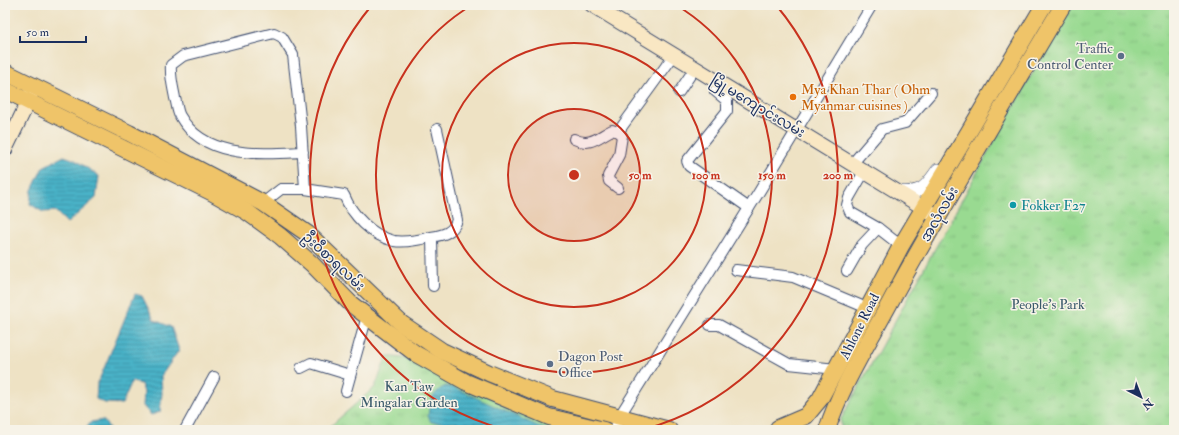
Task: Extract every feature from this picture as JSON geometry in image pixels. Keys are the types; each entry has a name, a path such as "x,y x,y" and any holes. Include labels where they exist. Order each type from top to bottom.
{"main road":[{"name":"မြို့မကျောင်းလမ်း","path":"592,5 937,216"},
{"name":"အလုံလမ်း","path":"924,208 1044,5"},
{"name":"အလုံလမ်း","path":"827,430 833,411 856,365 937,216 1063,5"},
{"name":"ဦးဝီစာရလမ်း","path":"5,72 111,124 265,204 308,234 402,324 450,354 489,373 617,424 669,430"},
{"path":"5,150 28,102 33,86"},
{"name":"ဦးဝီစာရလမ်း","path":"5,90 211,192 258,220 307,259 362,313 416,354 466,382 550,416 604,430"},
{"path":"103,139 111,124"},
{"path":"258,220 265,204"},
{"name":"Ahlone Road","path":"776,429 806,416 820,399 867,308 924,208"},
{"path":"362,313 371,295"},
{"path":"443,369 450,354"},
{"path":"776,429 798,430"}],"street":[{"path":"617,424 872,5"},
{"path":"303,152 272,154 228,150 201,140 179,115 170,77 171,65 183,56 274,33 282,37 293,55 303,152 305,189"},
{"path":"618,132 674,55"},
{"path":"679,92 695,68"},
{"path":"719,83 715,91 727,101 728,111 687,161 689,166 749,208"},
{"path":"901,246 878,228 850,212 847,204 858,168 882,129 905,123 932,93"},
{"path":"265,204 281,189 305,189 344,195 354,215 380,235 394,241 410,241 446,234 455,227 457,220 437,129"},
{"path":"574,139 587,143 594,142 612,130 618,132 622,136 618,155 608,178 618,188"},
{"path":"897,192 920,192 930,183 941,165 956,154"},
{"path":"847,271 862,245 878,228"},
{"path":"432,237 433,286"},
{"path":"736,270 793,277 867,308"},
{"path":"346,391 362,313"},
{"path":"710,326 719,325 789,364 836,369"},
{"path":"301,368 311,362 350,375"},
{"path":"185,430 214,377"}],"green space":[{"name":"People's Park","path":"1073,5 1174,5 1174,430 841,430 841,419 1022,91"},
{"name":"Kan Taw Mingalar Garden","path":"387,356 422,361 544,423 565,430 412,430 413,428 406,430 326,430 375,387"}],"water":[{"path":"64,156 75,160 99,176 96,198 67,223 55,211 43,212 30,204 32,190 43,167"},
{"path":"135,294 142,296 154,320 171,327 179,350 161,376 162,393 160,412 151,415 143,406 144,392 141,384 132,381 122,404 105,403 96,399 97,385"},
{"path":"446,386 455,388 546,430 488,430 465,423 431,422 428,416 432,398 441,388"},
{"path":"103,420 109,428 108,430 85,430 91,422"}],"place":[{"name":"Traffic Control Center","path":"1121,56"},
{"name":"Mya Khan Thar ( Ohm Myanmar cuisines )","path":"793,97"},
{"name":"Fokker F27","path":"1013,205"},
{"name":"Dagon Post Office","path":"550,364"}]}
